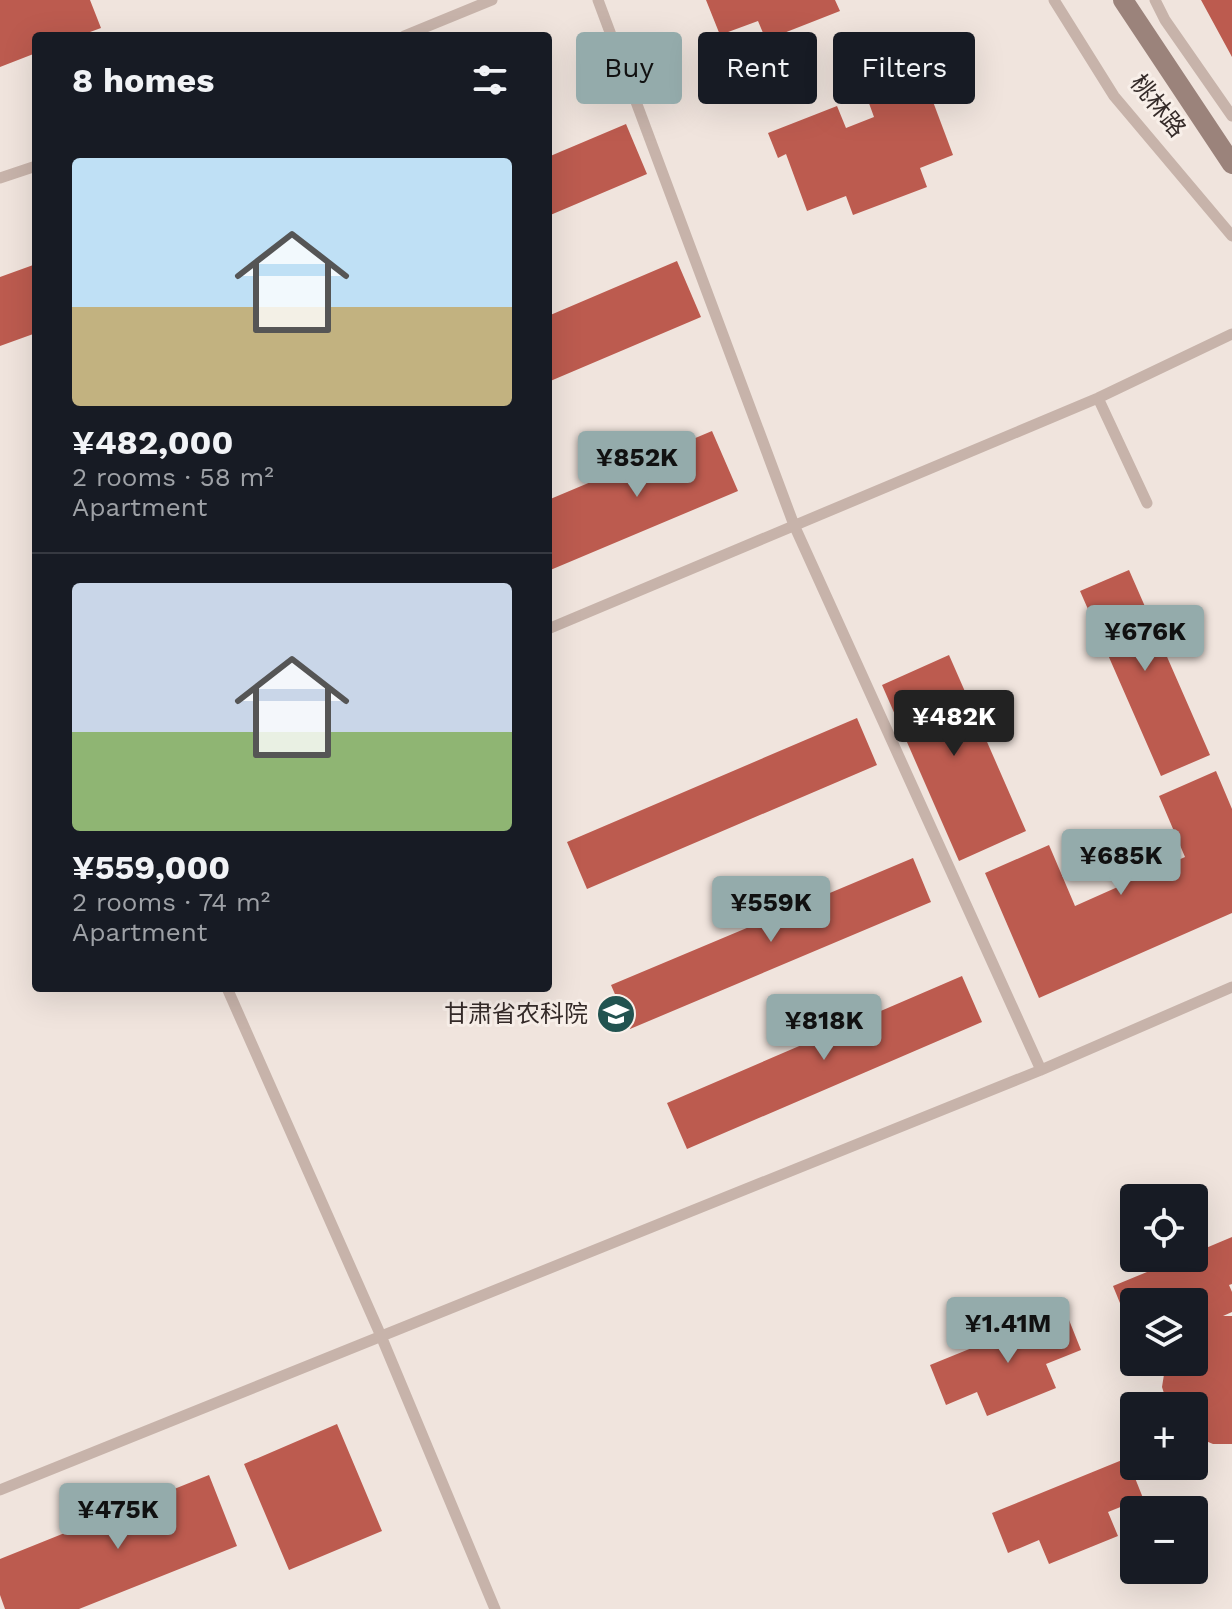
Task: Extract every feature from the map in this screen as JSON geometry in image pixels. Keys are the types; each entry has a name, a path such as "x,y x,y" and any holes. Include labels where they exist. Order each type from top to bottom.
{"main road":[{"name":"桃林路","path":"1123,0 1232,164"}],"lane":[{"path":"414,32 492,0"},
{"path":"598,0 794,525 1041,1070"},
{"name":"桃林路","path":"1054,0 1114,96 1232,236"},
{"path":"1155,0 1165,20 1232,116"},
{"path":"0,178 32,167"},
{"path":"552,627 1098,398 1232,334"},
{"path":"1098,398 1147,503"},
{"path":"0,1490 1041,1070 1232,987"},
{"path":"229,992 381,1336 495,1609"}],"building":[{"path":"0,0 90,0 101,28 90,32 32,32 32,55 0,67"},
{"path":"706,0 835,0 840,11 786,32 763,32 758,21 728,32 719,32"},
{"path":"1201,0 1232,0 1232,57"},
{"path":"869,104 934,104 953,155 920,168 927,187 853,215 846,196 807,211 786,154 778,158 768,133 837,106 846,128 874,117"},
{"path":"626,124 647,174 552,214 552,155"},
{"path":"677,261 701,317 552,380 552,314"},
{"path":"32,265 32,334 0,346 0,277"},
{"path":"712,431 738,491 552,569 552,498"},
{"path":"1129,570 1210,755 1161,776 1080,591"},
{"path":"949,655 1026,831 959,861 882,685"},
{"path":"857,718 877,765 587,889 567,842"},
{"path":"1216,771 1232,809 1232,913 1039,998 985,873 1049,845 1075,906 1185,857 1159,796"},
{"path":"913,858 931,902 630,1029 611,985"},
{"path":"962,976 982,1022 687,1149 667,1103"},
{"path":"1232,1237 1232,1284 1229,1285 1232,1312 1223,1316 1232,1316 1232,1444 1208,1442 1208,1392 1164,1392 1162,1387 1164,1376 1208,1376 1208,1288 1120,1288 1120,1303 1113,1286 1147,1272 1208,1272 1208,1247"},
{"path":"1065,1310 1081,1350 1046,1364 1056,1388 987,1416 977,1392 946,1405 930,1365"},
{"path":"337,1424 382,1531 289,1570 244,1464"},
{"path":"1120,1461 1120,1480 1136,1480 1142,1496 1120,1496 1120,1507 1108,1512 1118,1536 1049,1564 1039,1540 1008,1553 992,1513"},
{"path":"209,1475 237,1546 79,1609 5,1609 0,1595 0,1559"}],"place":[{"name":"甘肃省农科院","path":"616,1014"}]}
